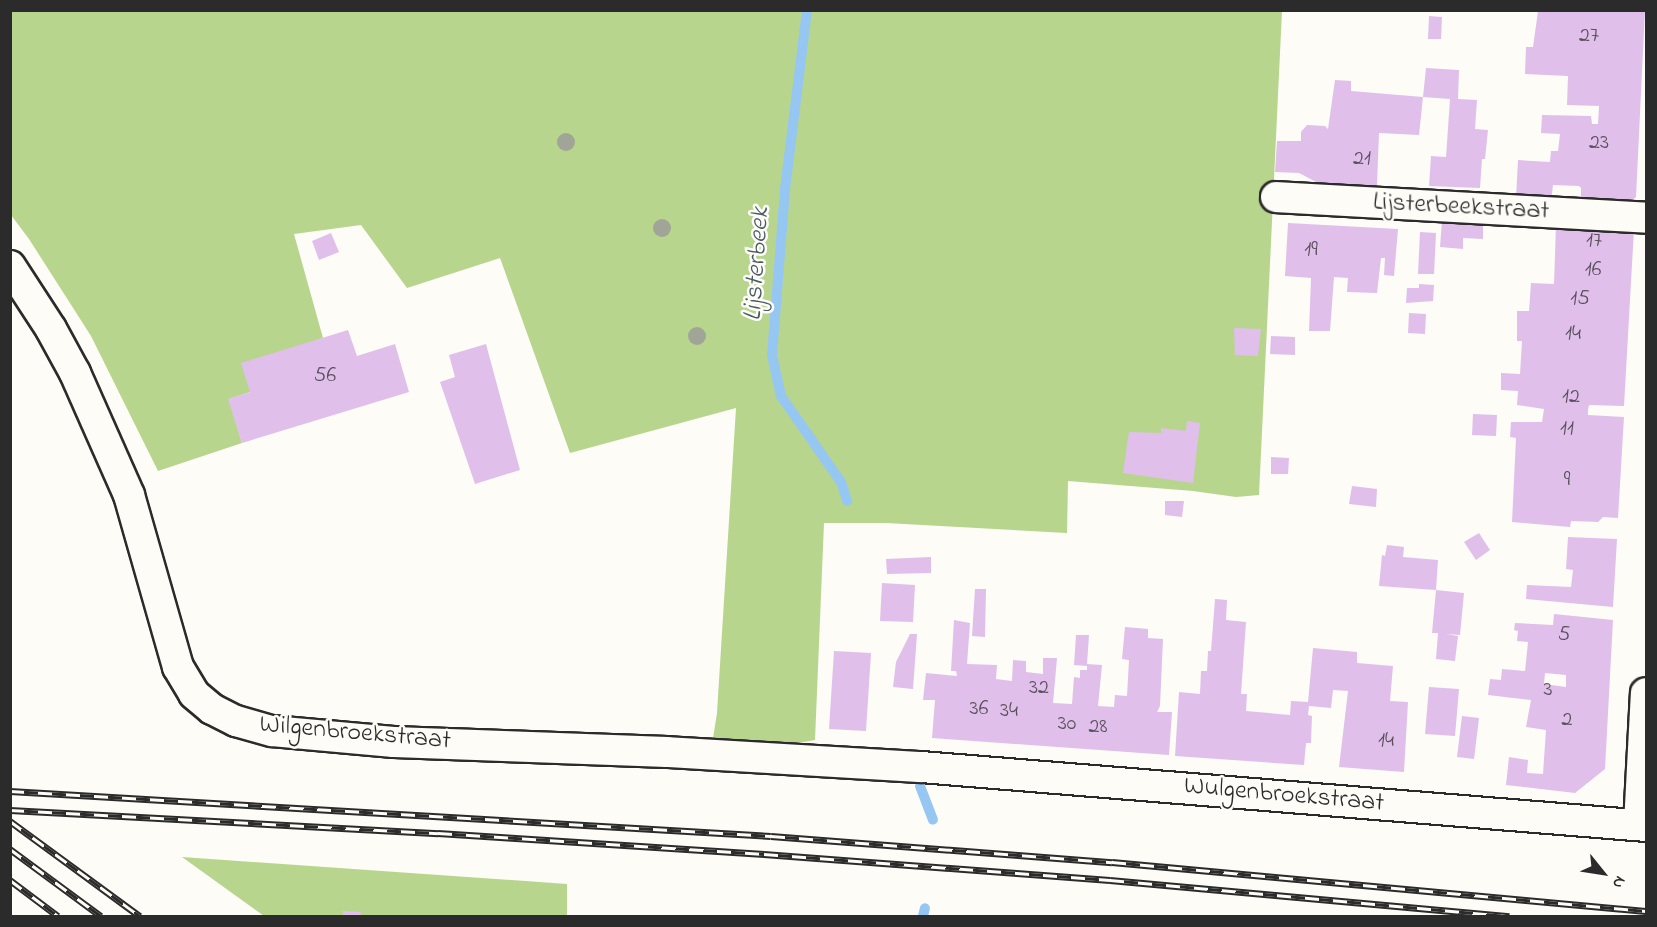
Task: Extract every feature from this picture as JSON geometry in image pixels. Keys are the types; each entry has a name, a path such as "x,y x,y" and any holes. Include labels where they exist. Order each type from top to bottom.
{"street":[{"name":"Lijsterbeekstraat","path":"1276,197 1647,218"},
{"name":"Wilgenbroekstraat","path":"10,266 51,329 75,373 129,495 178,668 194,694 212,709 236,721 272,731 394,742 667,752 921,767"},
{"path":"1643,826 1647,693"},
{"name":"Wulgenbroekstraat","path":"921,767 1643,826"}],"green space":[{"path":"11,11 1282,11 1259,495 1236,497 1193,491 1068,481 1067,533 886,523 824,523 815,740 798,743 713,738 717,713 736,408 570,453 500,258 407,288 361,225 294,234 323,338 250,392 229,399 242,443 158,471 91,336 11,215"},
{"path":"182,857 567,884 567,916 264,916"}],"building":[{"path":"1645,10 1636,197 1627,205 1581,202 1579,186 1553,185 1551,201 1516,198 1518,160 1550,162 1551,151 1558,151 1560,134 1541,133 1542,115 1591,116 1592,124 1598,124 1599,106 1567,105 1568,76 1525,74 1526,47 1533,47 1538,11"},
{"path":"1429,16 1442,17 1441,39 1428,39"},
{"path":"1426,68 1459,70 1458,99 1477,100 1475,129 1488,130 1485,159 1482,159 1480,188 1429,186 1431,156 1446,157 1450,99 1423,97"},
{"path":"1335,80 1351,81 1351,91 1423,97 1419,135 1379,133 1377,186 1318,183 1299,173 1275,172 1277,141 1301,141 1301,132 1307,125 1325,126 1328,129"},
{"path":"1442,220 1483,221 1483,239 1463,238 1463,249 1440,247"},
{"path":"1288,223 1398,229 1394,276 1384,275 1385,258 1381,258 1377,293 1347,292 1348,278 1334,277 1330,331 1309,331 1311,278 1285,276"},
{"path":"1556,225 1634,229 1624,406 1589,405 1588,410 1588,415 1624,417 1618,518 1603,517 1598,522 1571,521 1570,527 1512,522 1516,438 1510,437 1511,422 1542,422 1544,409 1517,405 1518,391 1501,390 1501,373 1520,374 1522,341 1517,341 1517,311 1529,311 1531,283 1554,284"},
{"path":"1420,232 1436,233 1434,274 1418,274"},
{"path":"331,233 339,252 319,260 312,241"},
{"path":"1419,284 1434,285 1433,301 1406,303 1407,288 1419,288"},
{"path":"1409,313 1426,314 1425,334 1408,333"},
{"path":"1234,328 1261,329 1258,356 1235,355"},
{"path":"348,330 357,356 395,344 409,392 242,443 228,399 250,392 241,363"},
{"path":"1271,336 1295,337 1295,355 1270,354"},
{"path":"486,344 520,470 475,484 440,382 455,377 449,355"},
{"path":"1473,414 1497,415 1496,436 1472,435"},
{"path":"1187,421 1200,423 1193,483 1123,473 1129,432 1161,433 1161,428 1186,431"},
{"path":"1271,457 1289,458 1288,474 1271,474"},
{"path":"1352,486 1377,489 1376,507 1349,504"},
{"path":"1165,501 1184,501 1182,517 1165,515"},
{"path":"1479,533 1490,550 1476,560 1464,542"},
{"path":"1568,537 1617,539 1613,607 1526,599 1527,585 1571,587 1573,570 1566,569"},
{"path":"1387,545 1404,547 1403,557 1438,560 1436,590 1379,586 1382,555 1385,556"},
{"path":"931,557 931,573 887,574 886,559"},
{"path":"882,583 915,585 913,622 880,621"},
{"path":"975,589 986,589 985,637 972,636"},
{"path":"1436,590 1464,593 1460,635 1446,634 1458,636 1455,661 1436,659 1438,633 1432,633"},
{"path":"1215,599 1227,600 1226,620 1246,622 1241,694 1247,694 1246,711 1290,715 1291,701 1308,702 1313,648 1357,652 1357,663 1393,666 1390,701 1408,702 1404,772 1339,767 1348,691 1333,690 1331,708 1309,706 1308,715 1312,716 1311,743 1306,743 1304,765 1175,756 1179,692 1200,694 1201,671 1207,671 1208,651 1211,651"},
{"path":"1554,614 1613,620 1605,769 1575,793 1506,785 1509,757 1528,760 1527,773 1543,774 1546,730 1526,727 1531,700 1488,695 1490,679 1501,680 1502,669 1525,671 1528,642 1517,641 1518,631 1514,630 1515,623 1553,625","holes":["1545,673 1566,675 1566,687 1544,684"]},
{"path":"954,620 970,623 967,664 997,665 996,679 1012,681 1013,660 1026,661 1026,672 1043,674 1043,658 1057,658 1053,703 1072,704 1074,677 1080,678 1080,670 1087,670 1087,666 1074,665 1076,635 1089,635 1087,664 1102,665 1098,706 1114,707 1115,695 1127,696 1129,660 1122,659 1125,627 1148,629 1148,638 1163,639 1160,706 1157,712 1172,712 1169,755 932,738 935,700 923,700 926,673 957,676 956,671 951,671"},
{"path":"910,634 917,634 913,689 893,687 896,662"},
{"path":"834,651 871,653 866,731 829,729"},
{"path":"1429,687 1459,689 1455,736 1425,734"},
{"path":"1462,716 1479,718 1474,759 1457,757"},
{"path":"343,911 361,912 360,916 343,916"}],"waterway":[{"name":"Lijsterbeek","path":"807,10 785,190 772,355 781,396 841,482 847,501"},
{"name":"Lijsterbeek","path":"920,786 933,820"},
{"name":"Lijsterbeek","path":"923,916 925,908"}],"railway":[{"path":"10,791 771,836 1112,862 1646,911"},
{"path":"10,810 438,833 764,854 1110,880 1509,916"},
{"path":"10,821 140,916"},
{"path":"10,849 101,916"},
{"path":"10,880 58,916"}]}
